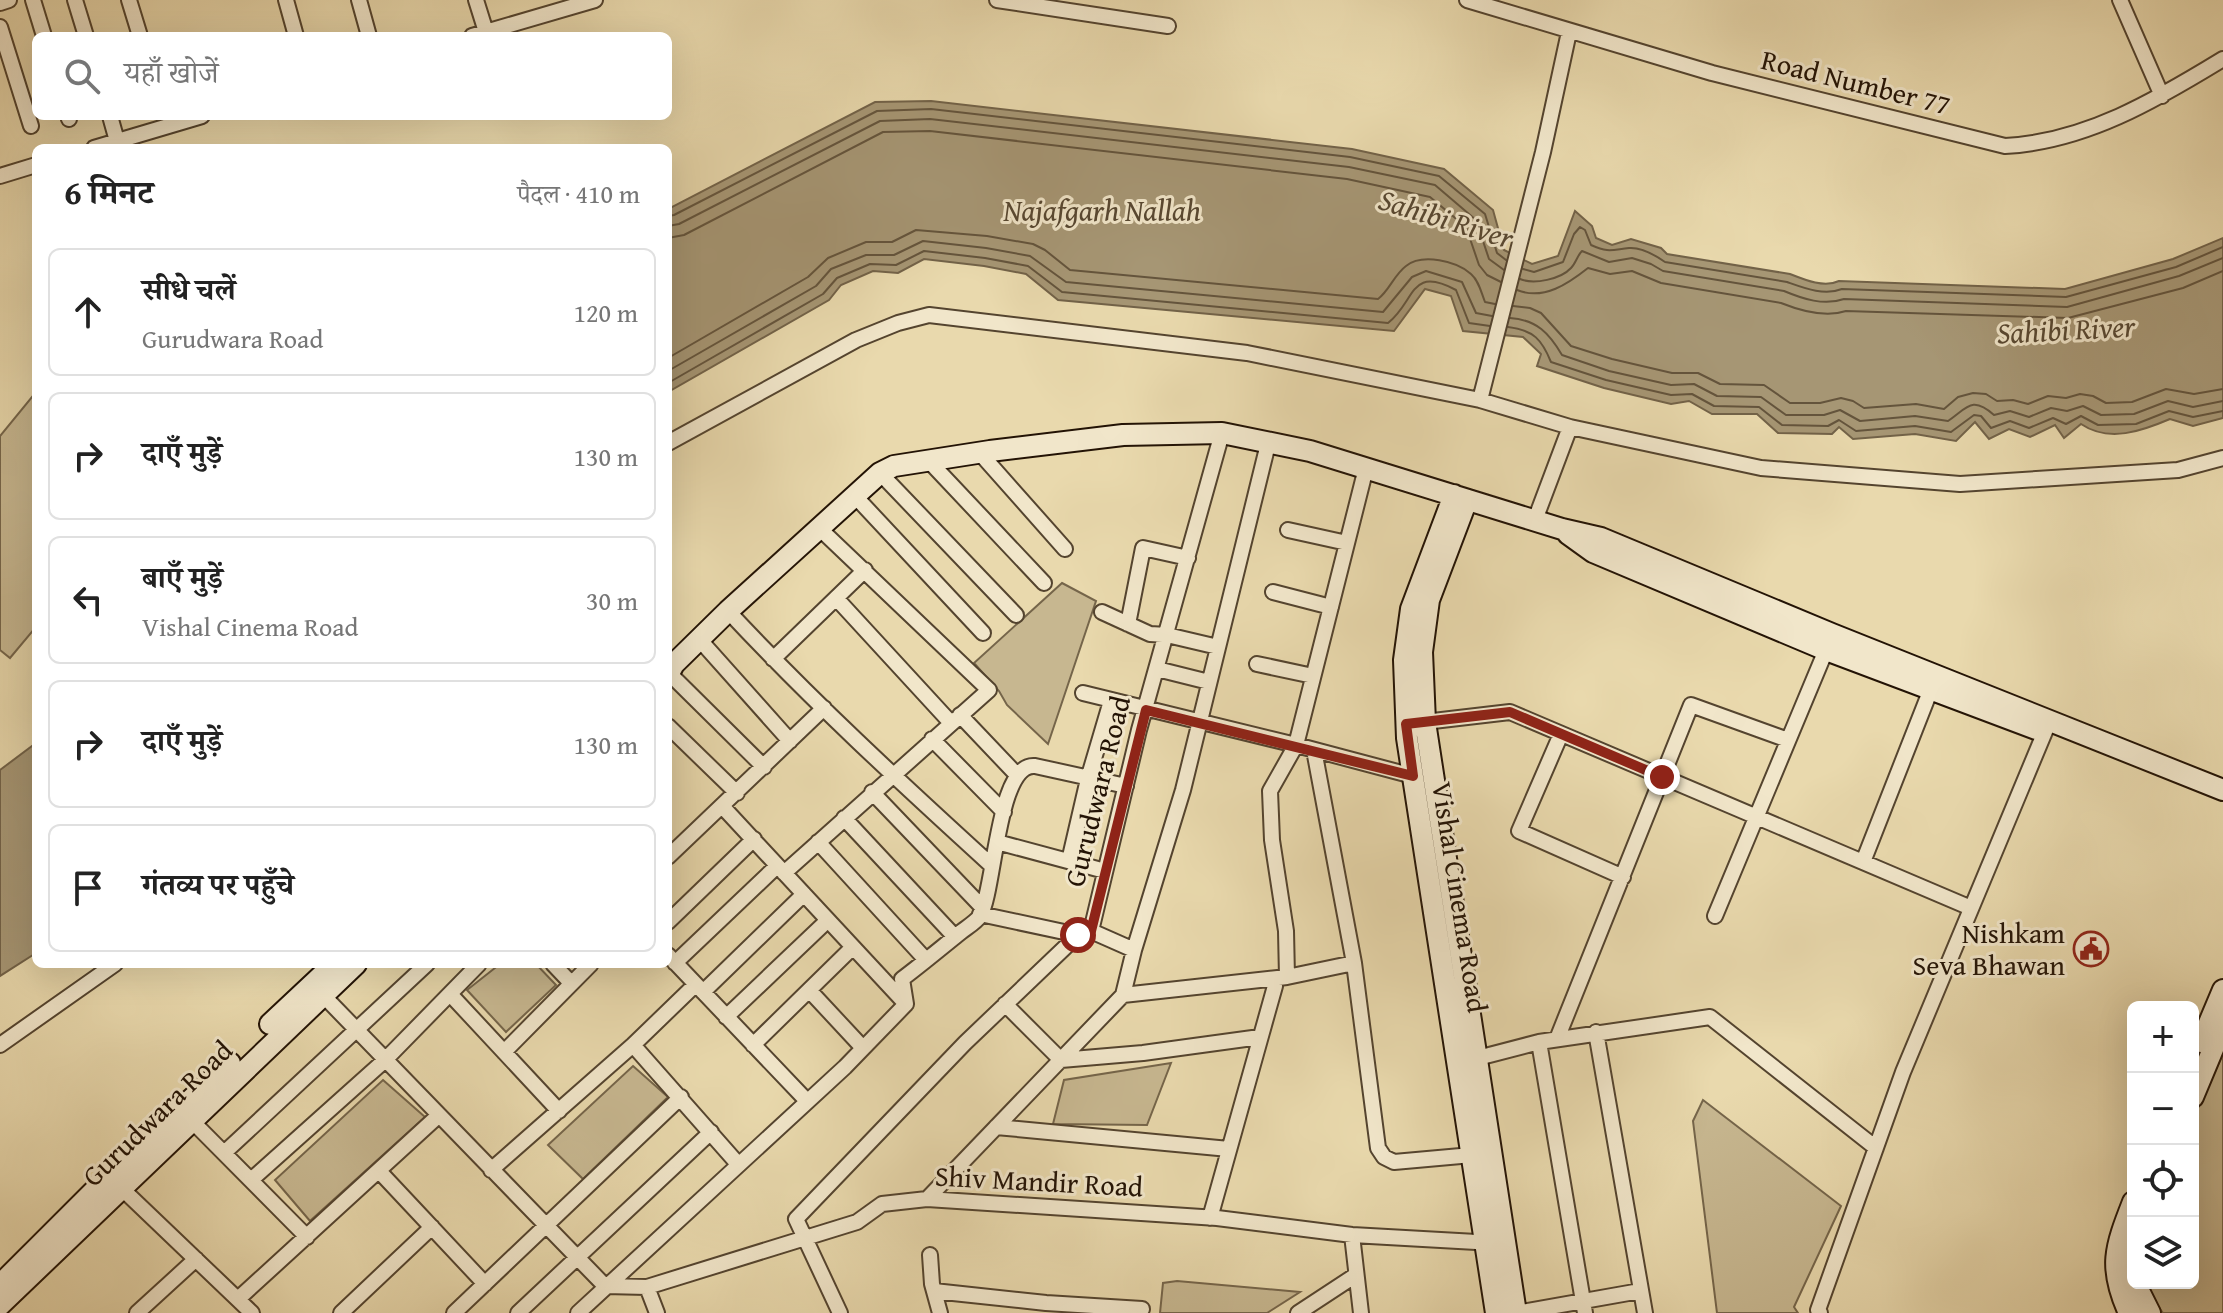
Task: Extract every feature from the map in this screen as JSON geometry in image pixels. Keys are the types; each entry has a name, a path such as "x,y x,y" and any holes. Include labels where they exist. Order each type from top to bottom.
{"street":[{"path":"0,3 9,0"},
{"path":"33,0 43,32"},
{"path":"75,0 85,32"},
{"path":"129,0 139,32"},
{"path":"286,0 295,32"},
{"path":"359,0 368,32"},
{"path":"476,0 479,32"},
{"path":"486,32 595,0"},
{"path":"997,0 1168,26"},
{"name":"Road Number 77","path":"1470,0 1712,73 2005,146 2039,144 2073,135 2162,96 2223,59"},
{"path":"2120,0 2162,96"},
{"path":"0,27 31,126"},
{"path":"1480,400 1543,152 1569,32"},
{"path":"111,120 117,141"},
{"path":"107,144 166,121"},
{"path":"0,174 32,166"},
{"path":"672,441 856,340 898,323 929,315 1247,353 1480,400 1570,427 1761,468 1960,484 2178,470 2223,458"},
{"path":"1535,520 1570,427"},
{"path":"672,668 818,527 880,473 894,466 979,452 1123,435 1222,433 1310,451 1562,529 1601,538 2047,726 2211,790 2223,804"},
{"name":"Gurudwara Road","path":"1084,933 1105,871 1222,433"},
{"path":"927,1199 1123,995 1183,790 1268,444"},
{"path":"979,452 1065,549"},
{"path":"928,460 1044,583"},
{"path":"1210,1218 1260,1037 1281,981 1286,931 1272,840 1270,791 1296,745 1366,468"},
{"path":"880,473 1016,615"},
{"path":"854,495 983,633"},
{"name":"Vishal Cinema Road","path":"1461,497 1429,600 1413,776 1467,1061 1472,1155 1516,1313"},
{"path":"807,1101 672,959 818,842 989,690 818,527"},
{"path":"1562,529 1593,552 1826,650 1931,689 2047,726"},
{"path":"1288,530 1347,543"},
{"path":"1128,624 1143,548 1188,558"},
{"path":"773,659 865,570"},
{"path":"1273,592 1331,607"},
{"path":"836,598 955,719 1017,775"},
{"path":"728,611 893,776 991,865"},
{"path":"1102,612 1150,634 1218,647"},
{"path":"699,639 790,741"},
{"path":"1715,916 1826,650"},
{"path":"1257,664 1313,676"},
{"path":"1157,669 1209,682"},
{"path":"672,672 764,767"},
{"path":"1863,862 1931,689"},
{"path":"1083,693 1413,776"},
{"path":"1069,861 1088,779 1111,701"},
{"path":"1557,1039 1691,705 1788,740"},
{"path":"672,853 824,708"},
{"path":"1416,723 1510,712 1971,908"},
{"name":"Vishal Cinema Road","path":"1416,723 1495,1243 1496,1313"},
{"path":"1820,1313 1818,1310 1903,1072 2047,726"},
{"path":"672,730 737,793"},
{"path":"1561,734 1519,831 1623,877"},
{"path":"932,739 1004,812"},
{"path":"1314,750 1354,963 1378,1148 1384,1157 1394,1162 1472,1155"},
{"path":"906,1004 902,979 955,937 981,910 1004,812 1017,775 1029,766 1126,786"},
{"path":"872,792 981,910 1084,933 1134,950"},
{"path":"722,806 906,1004"},
{"path":"844,818 955,937"},
{"path":"672,918 754,839"},
{"path":"818,842 926,960"},
{"path":"997,842 1105,871"},
{"path":"491,1170 804,894"},
{"path":"726,1017 828,920"},
{"path":"840,1313 796,1219 1005,1004 1084,933"},
{"path":"753,1045 853,947"},
{"path":"1123,995 1281,981 1354,963"},
{"path":"0,1045 109,968"},
{"name":"Gurudwara Road","path":"0,1305 115,1182 191,1120 317,990 331,968"},
{"name":"Gurudwara Road","path":"0,1285 115,1182 317,990 350,968"},
{"path":"224,1153 423,968"},
{"path":"251,1180 384,1061 475,968"},
{"path":"557,968 571,983"},
{"path":"504,1052 587,968"},
{"path":"317,990 605,1286"},
{"path":"809,990 863,1048"},
{"path":"2199,1058 2223,990"},
{"path":"450,994 559,1111"},
{"path":"578,1313 807,1101 906,1004"},
{"path":"1005,1004 1061,1060 1143,1053 1260,1037"},
{"path":"1467,1061 1539,1042 1710,1017 1876,1148"},
{"path":"2199,1062 2223,1025"},
{"path":"1596,1032 1645,1313"},
{"path":"1539,1042 1584,1307"},
{"path":"633,1045 738,1164"},
{"path":"454,1313 681,1097"},
{"path":"238,1299 438,1116"},
{"path":"191,1120 307,1237"},
{"path":"996,1127 1229,1149"},
{"path":"518,1313 711,1132"},
{"path":"379,1171 485,1284"},
{"path":"115,1182 249,1312"},
{"name":"Shiv Mandir Road","path":"605,1286 647,1287 857,1222 882,1204 927,1199 1210,1218 1352,1235 1495,1243"},
{"path":"2127,1218 2119,1240 2127,1260"},
{"path":"341,1313 432,1227"},
{"path":"1352,1235 1361,1313"},
{"path":"930,1255 940,1313"},
{"path":"137,1313 196,1259"},
{"path":"2127,1272 2118,1285 2129,1313"},
{"path":"1298,1313 1356,1275"},
{"path":"647,1287 657,1313"},
{"path":"2139,1289 2150,1313"},
{"path":"934,1291 1141,1312"},
{"path":"1516,1313 1584,1307 1640,1291"}],"shaded area":[{"path":"32,397 32,632 10,658 0,650 0,436"},
{"path":"1062,583 1096,601 1048,744 1007,705 974,663"},
{"path":"495,968 540,968 556,985 506,1032 467,990"},
{"path":"2223,1054 2223,1313 2163,1313 2145,1289 2199,1289 2199,1106"},
{"path":"1171,1063 1147,1125 1053,1124 1064,1080"},
{"path":"633,1066 668,1097 583,1179 548,1145"},
{"path":"383,1080 425,1117 310,1221 275,1180"},
{"path":"1703,1100 1841,1206 1794,1307 1798,1313 1717,1313 1693,1121"},
{"path":"1177,1281 1300,1292 1267,1313 1160,1313 1163,1283"}],"water":[{"path":"931,101 1352,149 1444,169 1493,210 1504,250 1532,264 1558,256 1575,211 1592,226 1596,238 1612,245 1631,239 1661,248 1667,254 1790,274 1821,283 1839,281 2065,289 2173,259 2223,238 2223,418 2193,426 2170,419 2137,431 2114,434 2092,430 2081,424 2064,438 2055,425 2030,437 2009,429 1989,439 1975,422 1956,441 1915,434 1853,439 1839,427 1832,434 1778,433 1757,414 1712,414 1689,401 1671,404 1604,388 1537,366 1541,354 1523,337 1463,331 1451,296 1425,289 1394,331 1058,300 1026,274 924,259 898,273 873,271 841,285 829,300 672,390 672,207 875,102"},
{"path":"32,746 32,956 0,976 0,770"}],"place":[{"name":"Nishkam Seva Bhawan","path":"2091,949"}],"route":[{"path":"1078,935 1091,931 1146,710 1413,776 1406,724 1510,712 1662,777"}],"water label":[{"name":"Najafgarh Nallah","path":"1102,211"},
{"name":"Sahibi River","path":"1446,219"},
{"name":"Sahibi River","path":"2066,330"}]}
